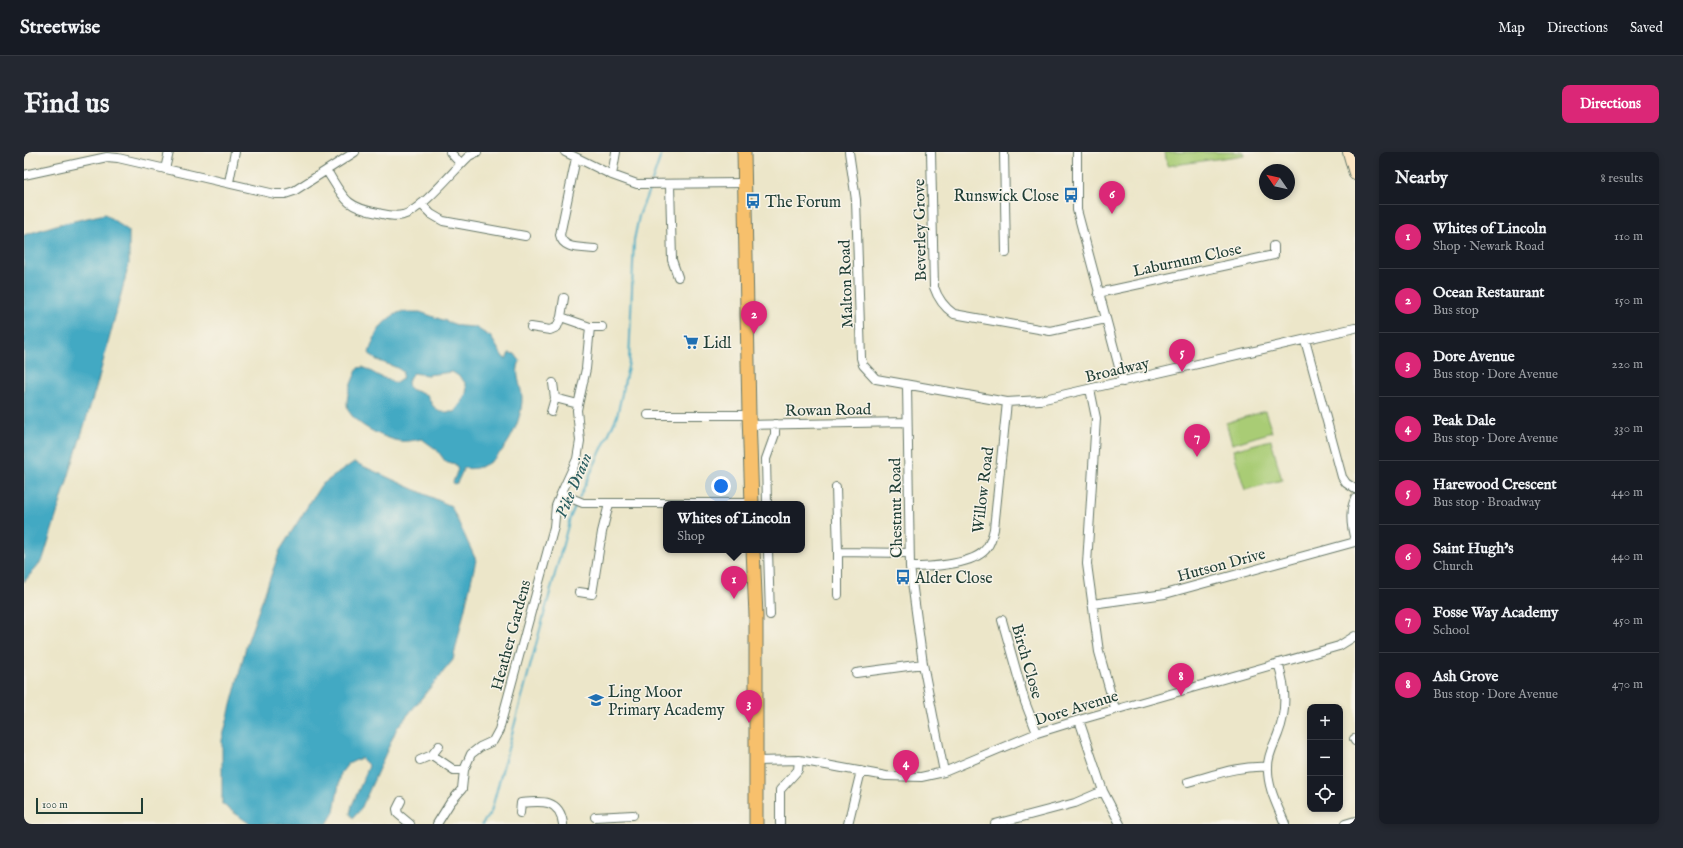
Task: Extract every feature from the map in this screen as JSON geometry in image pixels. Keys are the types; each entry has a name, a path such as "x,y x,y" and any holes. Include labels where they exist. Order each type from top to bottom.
{"main road":[{"path":"744,152 752,501"},
{"path":"753,553 756,615 756,824"}],"street":[{"path":"165,169 168,152"},
{"path":"229,182 235,152"},
{"path":"24,175 107,157 118,158 229,182 275,194 285,194 294,191 355,152"},
{"path":"450,152 460,164"},
{"path":"327,171 345,200 360,210 395,216 412,211 421,204 460,164 469,156 477,152"},
{"path":"565,152 630,182 646,184 744,183"},
{"path":"612,175 616,152"},
{"name":"Malton Road","path":"850,152 856,200 863,365 876,379 907,385"},
{"name":"Beverley Grove","path":"931,152 934,287 937,296 946,308 954,314 1050,331 1106,319"},
{"path":"1004,152 1006,253"},
{"path":"1077,152 1077,210 1123,382"},
{"path":"1349,152 1355,173"},
{"path":"576,158 560,235 561,239 568,246 595,249"},
{"path":"670,184 672,260 678,277"},
{"path":"421,204 431,214 443,221 525,236"},
{"name":"Laburnum Close","path":"1098,293 1275,259 1274,246"},
{"path":"531,327 550,330 557,327 561,317 564,298"},
{"path":"561,317 590,327 602,327"},
{"name":"Heather Gardens","path":"437,824 450,803 462,789 464,770 471,754 480,747 492,741 499,730 554,527 556,506 578,459 580,441 577,410 586,369 590,327"},
{"name":"Broadway","path":"907,385 1007,402 1040,400 1355,328"},
{"path":"1305,340 1342,476 1346,483 1355,489"},
{"path":"551,412 555,398 553,383"},
{"name":"Chestnut Road","path":"907,385 910,567 923,664 944,772"},
{"path":"1090,389 1096,418 1087,564 1099,652 1115,709"},
{"path":"555,398 578,404"},
{"name":"Willow Road","path":"910,567 944,565 976,556 988,547 994,529 1007,402"},
{"name":"Rowan Road","path":"648,415 749,420 776,424 907,422"},
{"path":"767,501 766,459 767,452 775,434 776,424"},
{"path":"836,488 838,595"},
{"path":"561,494 572,500 583,503 663,504"},
{"path":"1355,499 1351,514 1351,526 1355,541"},
{"path":"579,592 592,594 602,532 609,504"},
{"name":"Hutson Drive","path":"1092,604 1165,594 1355,541"},
{"path":"838,552 909,553"},
{"path":"768,553 770,615"},
{"name":"Birch Close","path":"1002,620 1025,702 1037,733"},
{"name":"Dore Avenue","path":"756,761 799,760 886,776 922,777 944,772 1037,733 1115,709 1339,646 1355,636"},
{"path":"1278,663 1285,692 1285,711 1269,756 1268,767 1269,785 1285,824"},
{"path":"856,673 923,664"},
{"path":"1079,720 1103,791 1120,824"},
{"path":"420,760 432,755 439,746"},
{"path":"432,755 454,770 464,770"},
{"path":"780,824 780,790 798,770 799,760"},
{"path":"1188,782 1237,768 1252,766 1268,767"},
{"path":"848,824 861,771"},
{"path":"995,824 1075,803 1103,791"},
{"path":"520,813 521,803 542,801 557,808 562,816 563,824"},
{"path":"401,802 397,809 398,814 410,824"},
{"path":"601,819 633,815"},
{"path":"1345,824 1355,821"}],"green space":[{"path":"1165,152 1243,152 1244,155 1167,166"},
{"path":"1265,411 1272,432 1232,444 1226,423"},
{"path":"1271,440 1282,480 1245,490 1233,450"}],"water":[{"path":"105,214 129,231 129,264 98,381 43,559 24,582 24,235 56,225"},
{"path":"400,312 420,312 460,326 475,327 491,337 503,357 506,359 509,353 515,354 520,361 518,366 518,375 522,397 521,408 513,434 506,446 487,464 476,468 464,468 457,483 454,484 453,482 458,469 455,464 445,461 437,450 422,439 403,441 385,437 360,423 349,411 347,404 348,394 358,368 363,367 396,383 402,379 403,372 372,357 369,353 376,334 383,323 393,315","holes":["452,372 464,381 466,390 463,400 454,412 440,412 433,406 427,395 410,389 408,384 409,378 413,373 427,375"]},
{"path":"354,462 451,506 476,560 453,660 397,728 361,809 353,818 350,814 352,805 369,766 361,758 348,764 341,773 334,812 327,824 250,824 222,804 222,740 247,643 280,550 321,485"}],"waterway":[{"name":"Pike Drain","path":"652,181 662,152"},
{"name":"Pike Drain","path":"579,498 617,416 629,362 634,240 639,216 650,187"},
{"name":"Pike Drain","path":"482,824 491,812 570,518 577,502"}],"place":[{"name":"Runswick Close","path":"1071,195"},
{"name":"The Forum","path":"753,201"},
{"name":"Saint Hugh's","path":"1112,214"},
{"name":"Ocean Restaurant","path":"754,334"},
{"name":"Lidl","path":"691,342"},
{"name":"Harewood Crescent","path":"1182,372"},
{"name":"Fosse Way Academy","path":"1197,457"},
{"name":"Alder Close","path":"903,577"},
{"name":"Whites of Lincoln","path":"734,599"},
{"name":"Ash Grove","path":"1181,696"},
{"name":"Ling Moor Primary Academy","path":"596,700"},
{"name":"Dore Avenue","path":"749,723"},
{"name":"Peak Dale","path":"906,783"}]}
